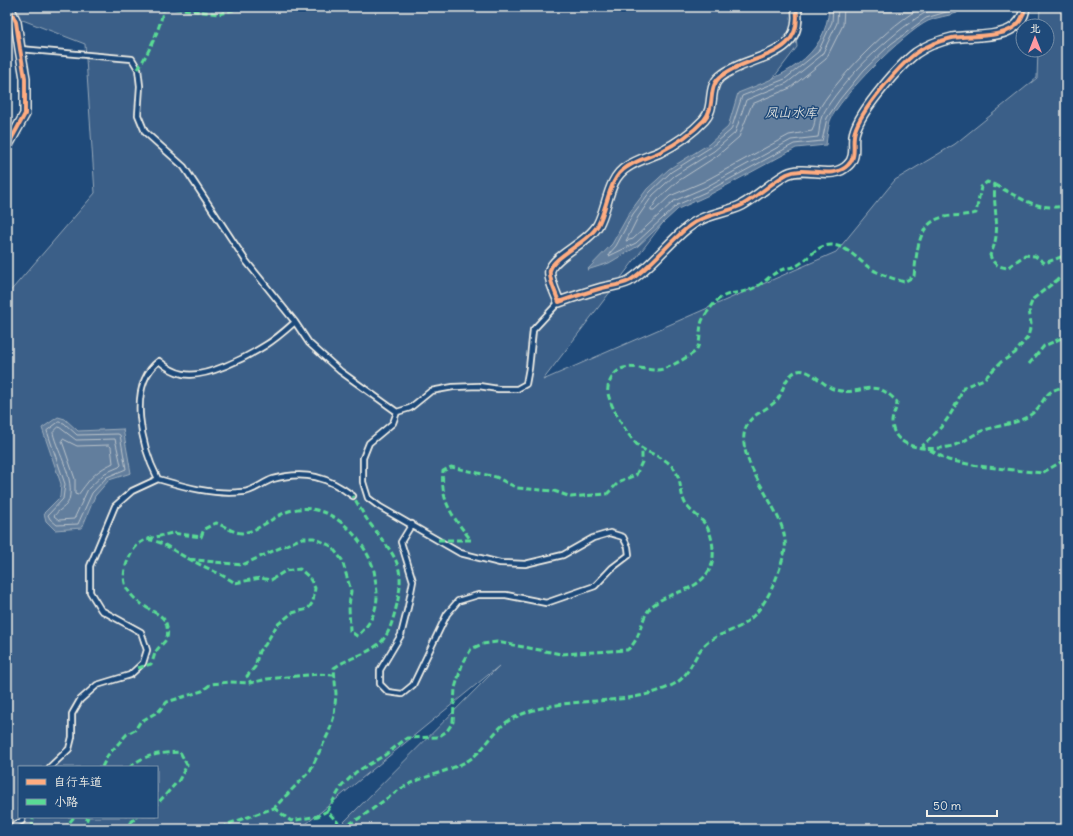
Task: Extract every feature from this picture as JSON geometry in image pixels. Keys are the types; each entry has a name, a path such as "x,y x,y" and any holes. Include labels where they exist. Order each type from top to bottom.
{"street":[{"path":"7,147 25,114 25,78 16,22 9,7"},
{"path":"796,7 796,32 783,47 768,56 739,65 721,76 713,84 711,108 705,119 690,134 661,151 626,167 618,174 598,226 587,239 552,264 549,272 559,302 628,281 687,227 703,217 720,214 742,205 788,174 802,170 825,172 842,170 849,164 854,154 854,132 862,113 908,59 928,45 952,38 998,35 1012,29 1024,14 1025,7"}],"lane":[{"path":"20,49 132,59 138,69 140,86 138,115 145,132 184,167 246,262 295,322 309,343 340,371 397,412"},
{"path":"397,412 410,408 431,391 453,387 479,386 517,390 526,384 533,330 559,302"},
{"path":"158,479 149,461 138,406 142,387 150,368 158,361 170,370 184,375 202,373 239,360 267,344 295,322"},
{"path":"397,412 393,423 369,443 363,458 363,482 368,498 380,507 412,524 460,553 500,563 525,564 563,555 594,538 610,534 623,537 628,547 629,555 612,568 595,586 546,603 506,595 478,595 458,601 447,614 413,685 402,694 388,692 380,684 380,670 401,635 408,607 413,581 401,542 412,524"},
{"path":"51,766 69,749 72,737 72,714 80,700 97,685 130,675 143,663 146,650 141,632 101,610 90,592 90,566 115,506 132,491 158,479 207,491 244,492 273,479 298,476 320,476 338,485 353,496"},
{"path":"7,829 22,821 23,818"}],"shaded area":[{"path":"7,7 793,7 797,47 543,380 836,252 895,180 955,144 1037,78 1038,58 1055,58 1055,18 1039,18 1040,7 1066,7 1066,829 337,829 499,666 300,829 7,829 7,295 95,193 85,44 7,14"}],"water":[{"name":"凤山水库","path":"829,7 959,7 957,13 928,21 917,28 873,66 836,110 830,121 826,145 796,148 709,195 678,209 638,246 609,263 587,270 612,244 630,212 647,189 669,169 709,144 728,127 738,93 785,72 798,64 810,53 820,40 826,25"},
{"path":"58,417 65,419 78,431 123,429 131,473 109,480 95,496 82,528 55,530 46,521 44,513 60,497 61,484 42,428"}],"marked path":[{"path":"138,69 154,39 164,7"},
{"path":"166,7 219,14 244,7"},
{"path":"327,811 342,786 356,772 385,755 407,738 438,737 447,731 453,722 455,688 462,665 471,649 482,644 497,642 561,654 627,650 632,646 644,618 651,607 666,597 690,588 704,577 710,569 713,559 713,546 708,528 685,503 679,479 675,470 664,460 641,448 631,438 612,406 608,393 608,387 609,382 618,371 630,367 650,370 663,369 689,356 698,347 703,319 709,309 717,301 727,295 754,288 777,272 798,265 821,247 831,245 844,248 871,269 904,282 914,276 920,240 928,225 935,220 944,217 976,213 981,187 987,182 995,185 994,194 997,229 994,246 990,255 994,263 1007,268 1025,255 1035,256 1045,263 1066,255"},
{"path":"995,185 1021,199 1037,205 1046,207 1066,206"},
{"path":"920,448 941,427 951,413 964,387 984,379 1001,362 1015,353 1028,337 1031,324 1029,309 1033,299 1066,273"},
{"path":"1029,364 1044,346 1066,336"},
{"path":"342,829 342,827 366,814 404,787 420,779 453,768 469,760 480,751 500,728 510,720 530,711 572,703 637,697 676,683 686,674 699,652 708,642 719,635 739,627 756,613 769,595 774,585 784,554 785,539 781,523 747,457 744,442 746,427 755,415 776,401 788,378 797,371 808,372 836,390 853,391 874,388 889,394 897,402 892,420 894,432 899,439 906,444 925,448 944,448 952,446 982,431 1023,419 1034,412 1046,396 1053,390 1066,387"},
{"path":"438,540 471,540 453,516 446,500 443,471 451,467 496,477 517,488 554,491 571,497 607,494 620,481 636,475 642,462 642,448"},
{"path":"930,450 948,460 978,466 1042,473 1061,462 1066,457"},
{"path":"222,829 228,824 274,808 310,771 329,732 334,716 336,694 334,668 377,646 385,637 391,625 399,593 400,581 397,562 387,545 366,518 353,496"},
{"path":"148,539 172,533 201,537 204,529 216,523 235,532 243,533 253,530 293,510 307,509 320,511 332,516 353,533 368,555 375,574 377,592 376,607 371,620 357,636 350,631 349,606 351,591 342,560 331,546 314,538 302,538 242,565 188,559"},
{"path":"138,668 151,664 157,649 166,639 168,632 163,618 133,597 125,583 125,568 134,549 141,542 148,540 156,541 235,583 260,578 271,580 285,571 300,569 309,577 315,588 313,602 308,609 292,613 277,625 265,645 259,651 255,667 247,676 251,683"},
{"path":"102,766 108,755 127,734 135,730 140,722 159,711 167,702 202,691 211,684 229,682 251,683 267,679 318,674 333,675"},
{"path":"131,766 141,759 147,757 180,752 187,765 179,780 158,803"},
{"path":"274,808 291,821 318,816 327,811 342,827 341,829"},
{"path":"32,829 33,818"},
{"path":"64,829 73,818"},
{"path":"83,829 88,818"},
{"path":"123,829 136,818"}],"cycle path":[{"path":"7,147 25,114 25,78 16,22 9,7"},
{"path":"796,7 797,24 792,37 784,46 772,53 732,69 720,77 716,81 712,92 708,115 699,125 689,134 672,145 627,167 616,178 612,185 598,225 587,238 558,259 550,270 551,282 559,302 629,281 637,276 693,223 742,205 787,174 802,171 827,173 842,170 848,165 853,157 855,131 865,112 881,89 909,59 924,48 942,40 985,36 1007,31 1015,26 1022,18 1025,7"}]}
